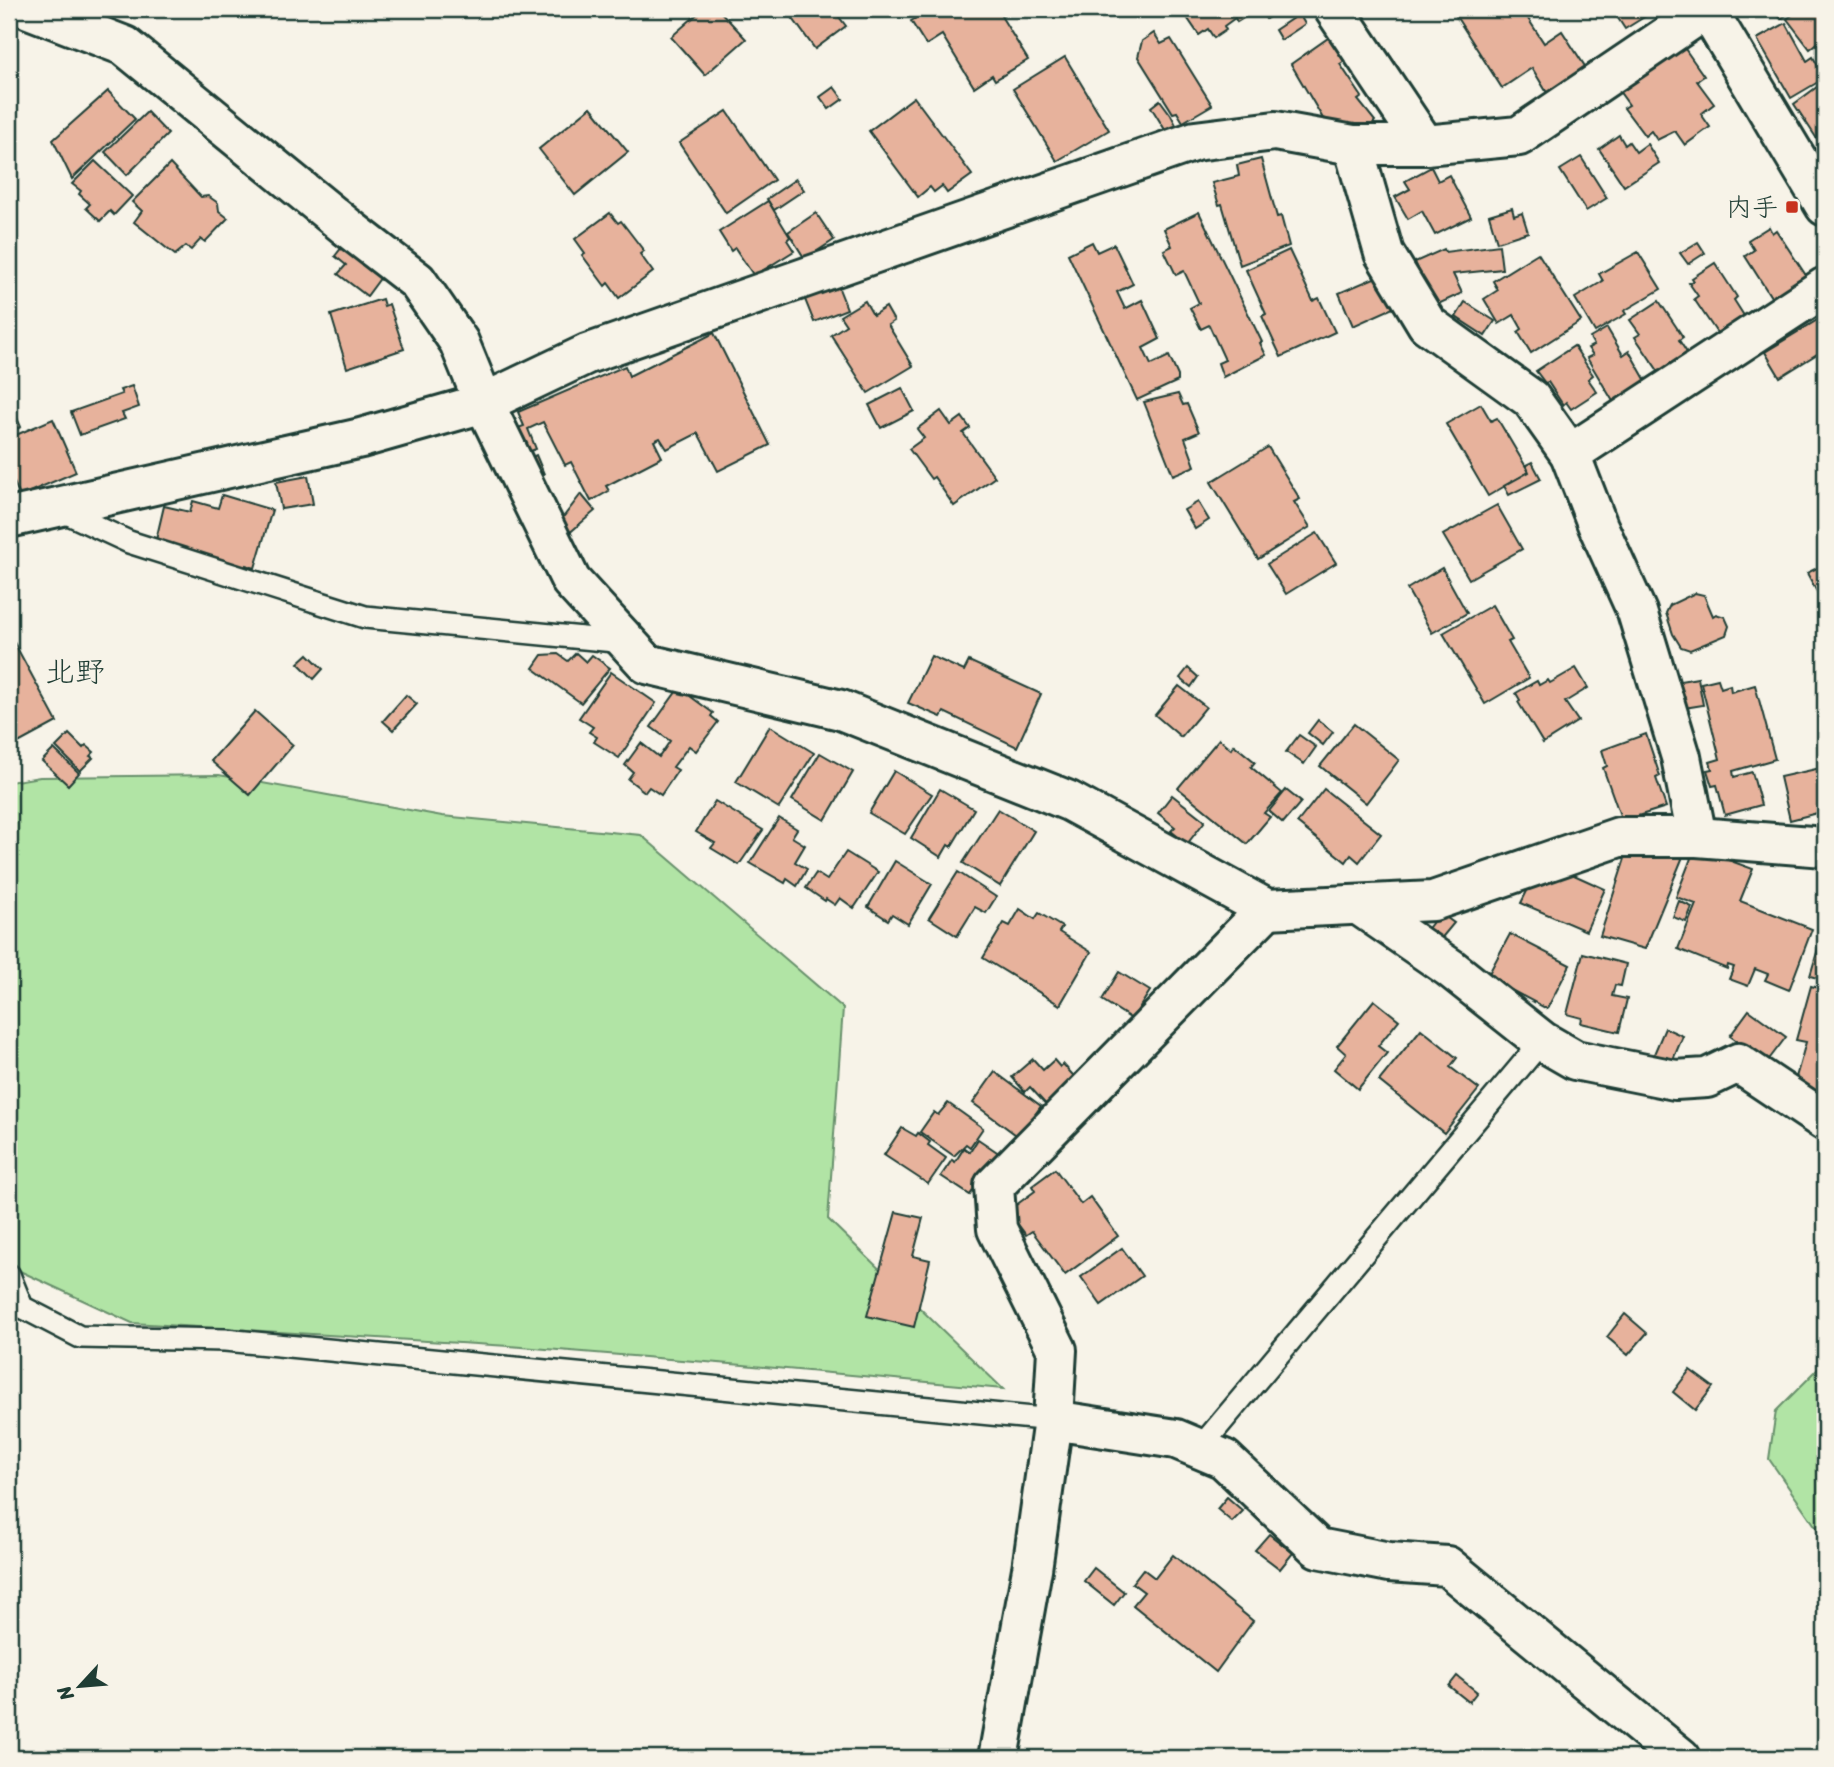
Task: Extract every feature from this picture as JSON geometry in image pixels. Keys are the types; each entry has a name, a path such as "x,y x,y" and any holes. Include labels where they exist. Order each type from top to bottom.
{"street":[{"path":"29,9 125,46 347,228 416,281 459,342 484,403 570,581 647,664 841,709 1069,801 1267,909 1433,901 1619,837 1697,837 1825,847"},
{"path":"1334,9 1425,145"},
{"path":"9,519 361,438 484,403 587,354 1195,141 1275,131 1353,145 1425,145 1519,136 1707,9 1825,206"},
{"path":"1353,145 1384,253 1427,324 1531,399 1570,454 1598,526 1637,612 1681,757 1697,837"},
{"path":"1570,454 1825,287"},
{"path":"1360,906 1450,968 1542,1041 1576,1060 1675,1080 1707,1078 1738,1063 1825,1121"},
{"path":"998,1758 1032,1569 1053,1420 1057,1350 998,1229 994,1186 1267,909"},
{"path":"1053,1420 1175,1439 1224,1459 1318,1548 1389,1562 1447,1566 1681,1758"}],"lane":[{"path":"58,509 129,542 365,617 627,642"},
{"path":"1199,1449 1542,1041"},
{"path":"9,1275 22,1307 80,1337 225,1340 1053,1420"}],"green space":[{"path":"219,775 442,816 641,835 843,1008 828,1219 1003,1389 509,1346 132,1323 9,1266 9,782 40,777"},
{"path":"1825,1362 1825,1540 1769,1459 1776,1411"}],"building":[{"path":"703,9 718,9 746,39 705,75 671,37"},
{"path":"786,9 833,9 846,26 815,49"},
{"path":"932,9 1005,9 1007,13 1001,16 1028,60 995,80 992,75 974,87 942,35 926,45 911,21"},
{"path":"1191,9 1246,9 1250,14 1237,22 1235,18 1224,26 1226,30 1214,38 1208,29 1199,35 1184,13"},
{"path":"1259,9 1276,9 1278,11 1266,19"},
{"path":"1528,9 1525,14 1544,43 1562,31 1588,71 1549,96 1532,68 1502,88 1452,10"},
{"path":"1612,9 1657,9 1625,29"},
{"path":"1773,9 1794,9 1781,19"},
{"path":"1800,9 1825,9 1825,37 1810,49 1787,19"},
{"path":"1299,14 1305,24 1281,40 1275,30"},
{"path":"1786,23 1807,61 1813,57 1825,78 1791,98 1757,39"},
{"path":"1154,33 1161,44 1171,39 1212,105 1183,122 1177,112 1173,113 1138,57 1142,41"},
{"path":"1331,36 1348,59 1340,64 1362,97 1358,100 1375,121 1370,127 1325,122 1291,64"},
{"path":"1683,46 1704,76 1697,81 1714,104 1701,114 1710,127 1685,145 1675,131 1657,140 1651,131 1645,136 1624,108 1629,105 1619,91"},
{"path":"1065,57 1109,130 1057,161 1013,89"},
{"path":"1825,81 1825,151 1794,104"},
{"path":"834,87 843,99 829,109 820,97"},
{"path":"108,91 135,119 72,179 53,140"},
{"path":"914,97 972,175 947,193 942,186 934,192 930,187 918,197 869,131"},
{"path":"1160,100 1178,129 1167,133 1151,107"},
{"path":"591,107 628,152 575,195 539,149"},
{"path":"727,111 774,180 726,213 679,143"},
{"path":"147,112 168,134 127,175 105,152"},
{"path":"1619,135 1625,145 1629,142 1636,152 1647,144 1659,163 1624,186 1599,149"},
{"path":"1581,157 1607,198 1586,211 1560,170"},
{"path":"1261,159 1277,217 1281,216 1289,246 1240,265 1222,204 1219,205 1212,183 1239,176 1237,165"},
{"path":"95,161 132,196 114,215 110,211 100,221 86,208 90,204 72,184"},
{"path":"170,164 201,197 208,196 218,203 219,211 228,218 205,242 201,239 191,250 186,246 175,255 134,222 142,211 132,202"},
{"path":"1431,167 1438,181 1449,175 1471,217 1435,235 1422,211 1408,219 1395,197 1410,189 1405,181"},
{"path":"796,179 804,190 774,210 767,199"},
{"path":"768,201 790,237 787,240 794,251 754,276 735,248 731,251 719,232"},
{"path":"1512,208 1514,216 1522,213 1528,232 1497,242 1489,215"},
{"path":"1199,212 1266,355 1223,377 1218,363 1225,360 1209,325 1201,329 1190,308 1199,303 1184,271 1176,275 1164,250 1172,246 1164,229"},
{"path":"610,213 618,223 621,221 644,251 640,254 653,272 619,298 608,283 605,286 582,255 585,253 575,239"},
{"path":"816,213 834,240 805,259 788,232"},
{"path":"1769,227 1772,233 1776,230 1807,277 1773,300 1745,256 1754,250 1748,240"},
{"path":"346,242 384,273 367,296 338,274 346,265 335,256"},
{"path":"1092,242 1097,252 1114,244 1133,284 1117,292 1125,309 1142,300 1160,339 1143,348 1151,365 1169,356 1178,376 1178,381 1137,400 1068,254"},
{"path":"1698,242 1705,253 1688,264 1680,253"},
{"path":"1499,245 1502,269 1453,274 1462,293 1434,306 1415,262 1444,249 1445,252"},
{"path":"1289,250 1313,301 1319,298 1335,332 1281,357 1262,316 1266,314 1246,270"},
{"path":"1638,252 1661,289 1595,332 1575,298 1603,281 1599,274"},
{"path":"1538,253 1581,321 1531,353 1518,332 1522,329 1514,315 1499,324 1484,299 1498,290 1493,281"},
{"path":"1715,263 1737,297 1734,300 1748,322 1721,339 1694,299 1698,296 1689,283 1694,281 1692,278"},
{"path":"1388,272 1402,304 1353,326 1339,293"},
{"path":"838,286 847,309 814,322 804,297"},
{"path":"382,299 384,306 389,304 404,349 347,368 331,315"},
{"path":"865,301 873,315 886,307 894,321 888,325 913,366 868,393 831,335 846,325 840,316"},
{"path":"1659,301 1683,337 1679,340 1691,359 1663,378 1635,337 1640,334 1630,320"},
{"path":"1465,302 1495,321 1485,336 1456,317"},
{"path":"1824,316 1825,349 1780,377 1765,352"},
{"path":"1607,328 1623,355 1629,351 1646,381 1635,388 1639,394 1614,403 1587,358 1593,355 1588,348 1594,345 1590,338"},
{"path":"714,333 770,445 718,471 698,433 667,449 660,438 654,441 662,457 606,486 609,491 591,501 571,462 565,465 543,422 528,429 536,449 525,453 515,429 524,426 518,412 625,366 629,376"},
{"path":"1574,346 1593,375 1588,379 1597,392 1571,409 1566,402 1563,405 1548,382 1545,383 1536,371"},
{"path":"132,386 139,407 122,413 125,419 80,435 71,412 122,394 120,390"},
{"path":"902,388 914,411 881,428 869,405"},
{"path":"1178,394 1183,405 1187,404 1199,432 1185,438 1195,466 1173,475 1144,402"},
{"path":"9,400 21,427 9,432"},
{"path":"1481,404 1491,421 1497,418 1529,472 1488,496 1446,424"},
{"path":"941,411 951,425 962,417 970,428 963,433 995,477 954,506 934,477 931,479 909,449 924,438 917,429"},
{"path":"53,419 76,472 20,496 9,471 9,438"},
{"path":"1268,447 1300,499 1294,502 1310,527 1258,559 1211,482"},
{"path":"536,455 544,474 534,479 526,460"},
{"path":"1532,462 1541,479 1509,495 1504,486 1529,472 1526,465"},
{"path":"308,476 313,504 281,509 276,482"},
{"path":"581,494 595,511 567,535 558,524"},
{"path":"222,495 272,510 255,568 246,565 245,569 156,540 164,506 190,512 193,501 218,508"},
{"path":"1198,502 1209,520 1195,529 1184,510"},
{"path":"1497,505 1522,549 1469,579 1443,535"},
{"path":"1317,533 1336,563 1286,594 1267,564"},
{"path":"1825,564 1825,607 1807,573"},
{"path":"1442,568 1467,613 1432,633 1407,589"},
{"path":"1695,593 1704,595 1713,616 1716,614 1725,617 1729,626 1726,635 1690,650 1681,647 1666,613 1670,605"},
{"path":"1492,605 1512,640 1508,642 1529,678 1485,704 1443,633"},
{"path":"9,633 57,722 9,748"},
{"path":"576,653 586,662 592,655 610,668 581,703 533,668 542,655 558,654 568,661"},
{"path":"308,654 323,669 314,679 298,663"},
{"path":"931,656 964,671 969,661 1041,694 1017,747 944,712 941,717 908,703"},
{"path":"1188,668 1198,677 1191,687 1180,678"},
{"path":"1576,668 1588,688 1565,702 1578,721 1543,743 1518,702 1520,700 1516,693 1537,681 1539,685 1548,680 1550,683"},
{"path":"611,672 656,703 619,758 594,742 597,737 589,732 593,727 579,718"},
{"path":"1698,678 1703,705 1684,708 1680,681"},
{"path":"1718,679 1721,688 1730,685 1731,692 1755,685 1775,759 1733,771 1734,777 1752,772 1761,805 1725,815 1717,785 1712,786 1707,770 1712,769 1710,762 1720,759 1701,683"},
{"path":"1179,686 1206,707 1181,737 1155,715"},
{"path":"679,688 713,713 711,716 718,722 696,751 689,746 673,767 678,770 661,795 649,787 645,792 628,779 633,772 625,765 641,743 659,757 670,741 651,727"},
{"path":"406,695 417,704 393,730 383,721"},
{"path":"255,711 293,745 250,795 211,761"},
{"path":"1318,720 1333,732 1323,745 1308,733"},
{"path":"1354,724 1399,760 1366,803 1320,766"},
{"path":"770,726 814,753 779,808 736,782"},
{"path":"69,734 83,748 86,745 94,752 90,756 93,758 80,771 56,747"},
{"path":"1646,734 1660,776 1656,778 1666,807 1622,821 1603,768 1607,766 1602,750"},
{"path":"1299,735 1316,747 1304,764 1286,752"},
{"path":"1219,739 1231,749 1234,745 1255,762 1251,767 1282,793 1264,813 1270,817 1247,844 1178,788"},
{"path":"54,749 79,773 68,785 42,761"},
{"path":"820,753 853,772 825,820 792,800"},
{"path":"1825,767 1825,811 1790,820 1780,777"},
{"path":"894,771 932,794 905,834 869,813"},
{"path":"940,789 974,809 951,847 948,845 941,857 911,838"},
{"path":"1324,789 1381,834 1359,862 1351,855 1346,862 1297,823"},
{"path":"1286,790 1301,802 1283,823 1269,811"},
{"path":"1172,795 1205,821 1187,844 1171,831 1175,827 1158,813"},
{"path":"715,801 763,830 739,865 711,848 715,843 696,832"},
{"path":"998,809 1034,831 1000,886 963,863"},
{"path":"779,818 797,829 792,837 805,845 795,862 807,869 797,886 787,879 785,883 750,863"},
{"path":"1629,846 1687,847 1645,949 1600,936"},
{"path":"1695,848 1753,869 1740,901 1812,929 1789,990 1765,980 1768,974 1755,969 1748,986 1729,979 1734,967 1728,965 1727,969 1678,949 1696,904 1676,897"},
{"path":"846,852 878,872 854,908 840,898 835,905 826,899 825,901 806,888 816,873 827,880"},
{"path":"895,861 932,884 908,924 892,914 888,920 868,907"},
{"path":"1563,870 1605,889 1586,931 1521,903 1533,879 1545,884 1548,875 1558,879"},
{"path":"958,872 996,897 986,913 975,907 957,936 929,918"},
{"path":"1679,901 1692,907 1686,922 1673,917"},
{"path":"1020,909 1035,919 1039,913 1062,927 1059,932 1091,952 1060,1005 983,958 1004,923 1010,926"},
{"path":"1440,913 1454,923 1439,941 1426,931"},
{"path":"1825,925 1825,980 1810,976"},
{"path":"1510,934 1570,965 1547,1009 1487,977"},
{"path":"1583,953 1626,964 1621,986 1615,985 1612,996 1627,999 1619,1032 1581,1023 1582,1018 1567,1014"},
{"path":"1119,972 1150,991 1132,1019 1102,1000"},
{"path":"1811,986 1825,990 1825,1098 1793,1088 1806,1042 1796,1040"},
{"path":"1374,1000 1399,1020 1378,1046 1387,1053 1358,1089 1334,1069 1346,1054 1337,1046"},
{"path":"1749,1010 1786,1037 1767,1062 1730,1036"},
{"path":"1665,1028 1683,1036 1672,1062 1654,1054"},
{"path":"1421,1029 1457,1058 1450,1067 1479,1089 1444,1133 1379,1081"},
{"path":"1033,1059 1043,1070 1054,1060 1060,1067 1063,1064 1080,1083 1051,1110 1030,1087 1025,1092 1012,1077"},
{"path":"995,1072 1041,1106 1019,1137 973,1103"},
{"path":"948,1103 983,1128 970,1147 966,1144 954,1156 920,1132 934,1112 938,1115"},
{"path":"902,1128 916,1136 918,1133 930,1142 928,1145 946,1158 928,1184 884,1155"},
{"path":"978,1139 1003,1156 977,1191 974,1189 970,1195 941,1176 964,1148 970,1152"},
{"path":"1055,1169 1081,1204 1090,1197 1118,1236 1065,1275 1032,1231 1026,1235 1008,1211 1035,1191 1032,1186"},
{"path":"896,1212 923,1218 913,1256 930,1260 914,1327 867,1316"},
{"path":"1122,1248 1142,1276 1101,1305 1081,1277"},
{"path":"1625,1314 1647,1333 1628,1355 1607,1337"},
{"path":"1690,1370 1713,1387 1695,1410 1673,1392"},
{"path":"1227,1497 1243,1511 1232,1522 1217,1509"},
{"path":"1269,1534 1293,1553 1280,1569 1255,1550"},
{"path":"1173,1555 1253,1621 1216,1672 1133,1605 1144,1592 1132,1583 1143,1569 1155,1578"},
{"path":"1094,1568 1124,1592 1114,1605 1084,1581"},
{"path":"1457,1676 1477,1692 1469,1702 1449,1686"}],"place":[{"name":"内手","path":"1792,207"}],"district":[{"name":"北野","path":"75,672"}]}
